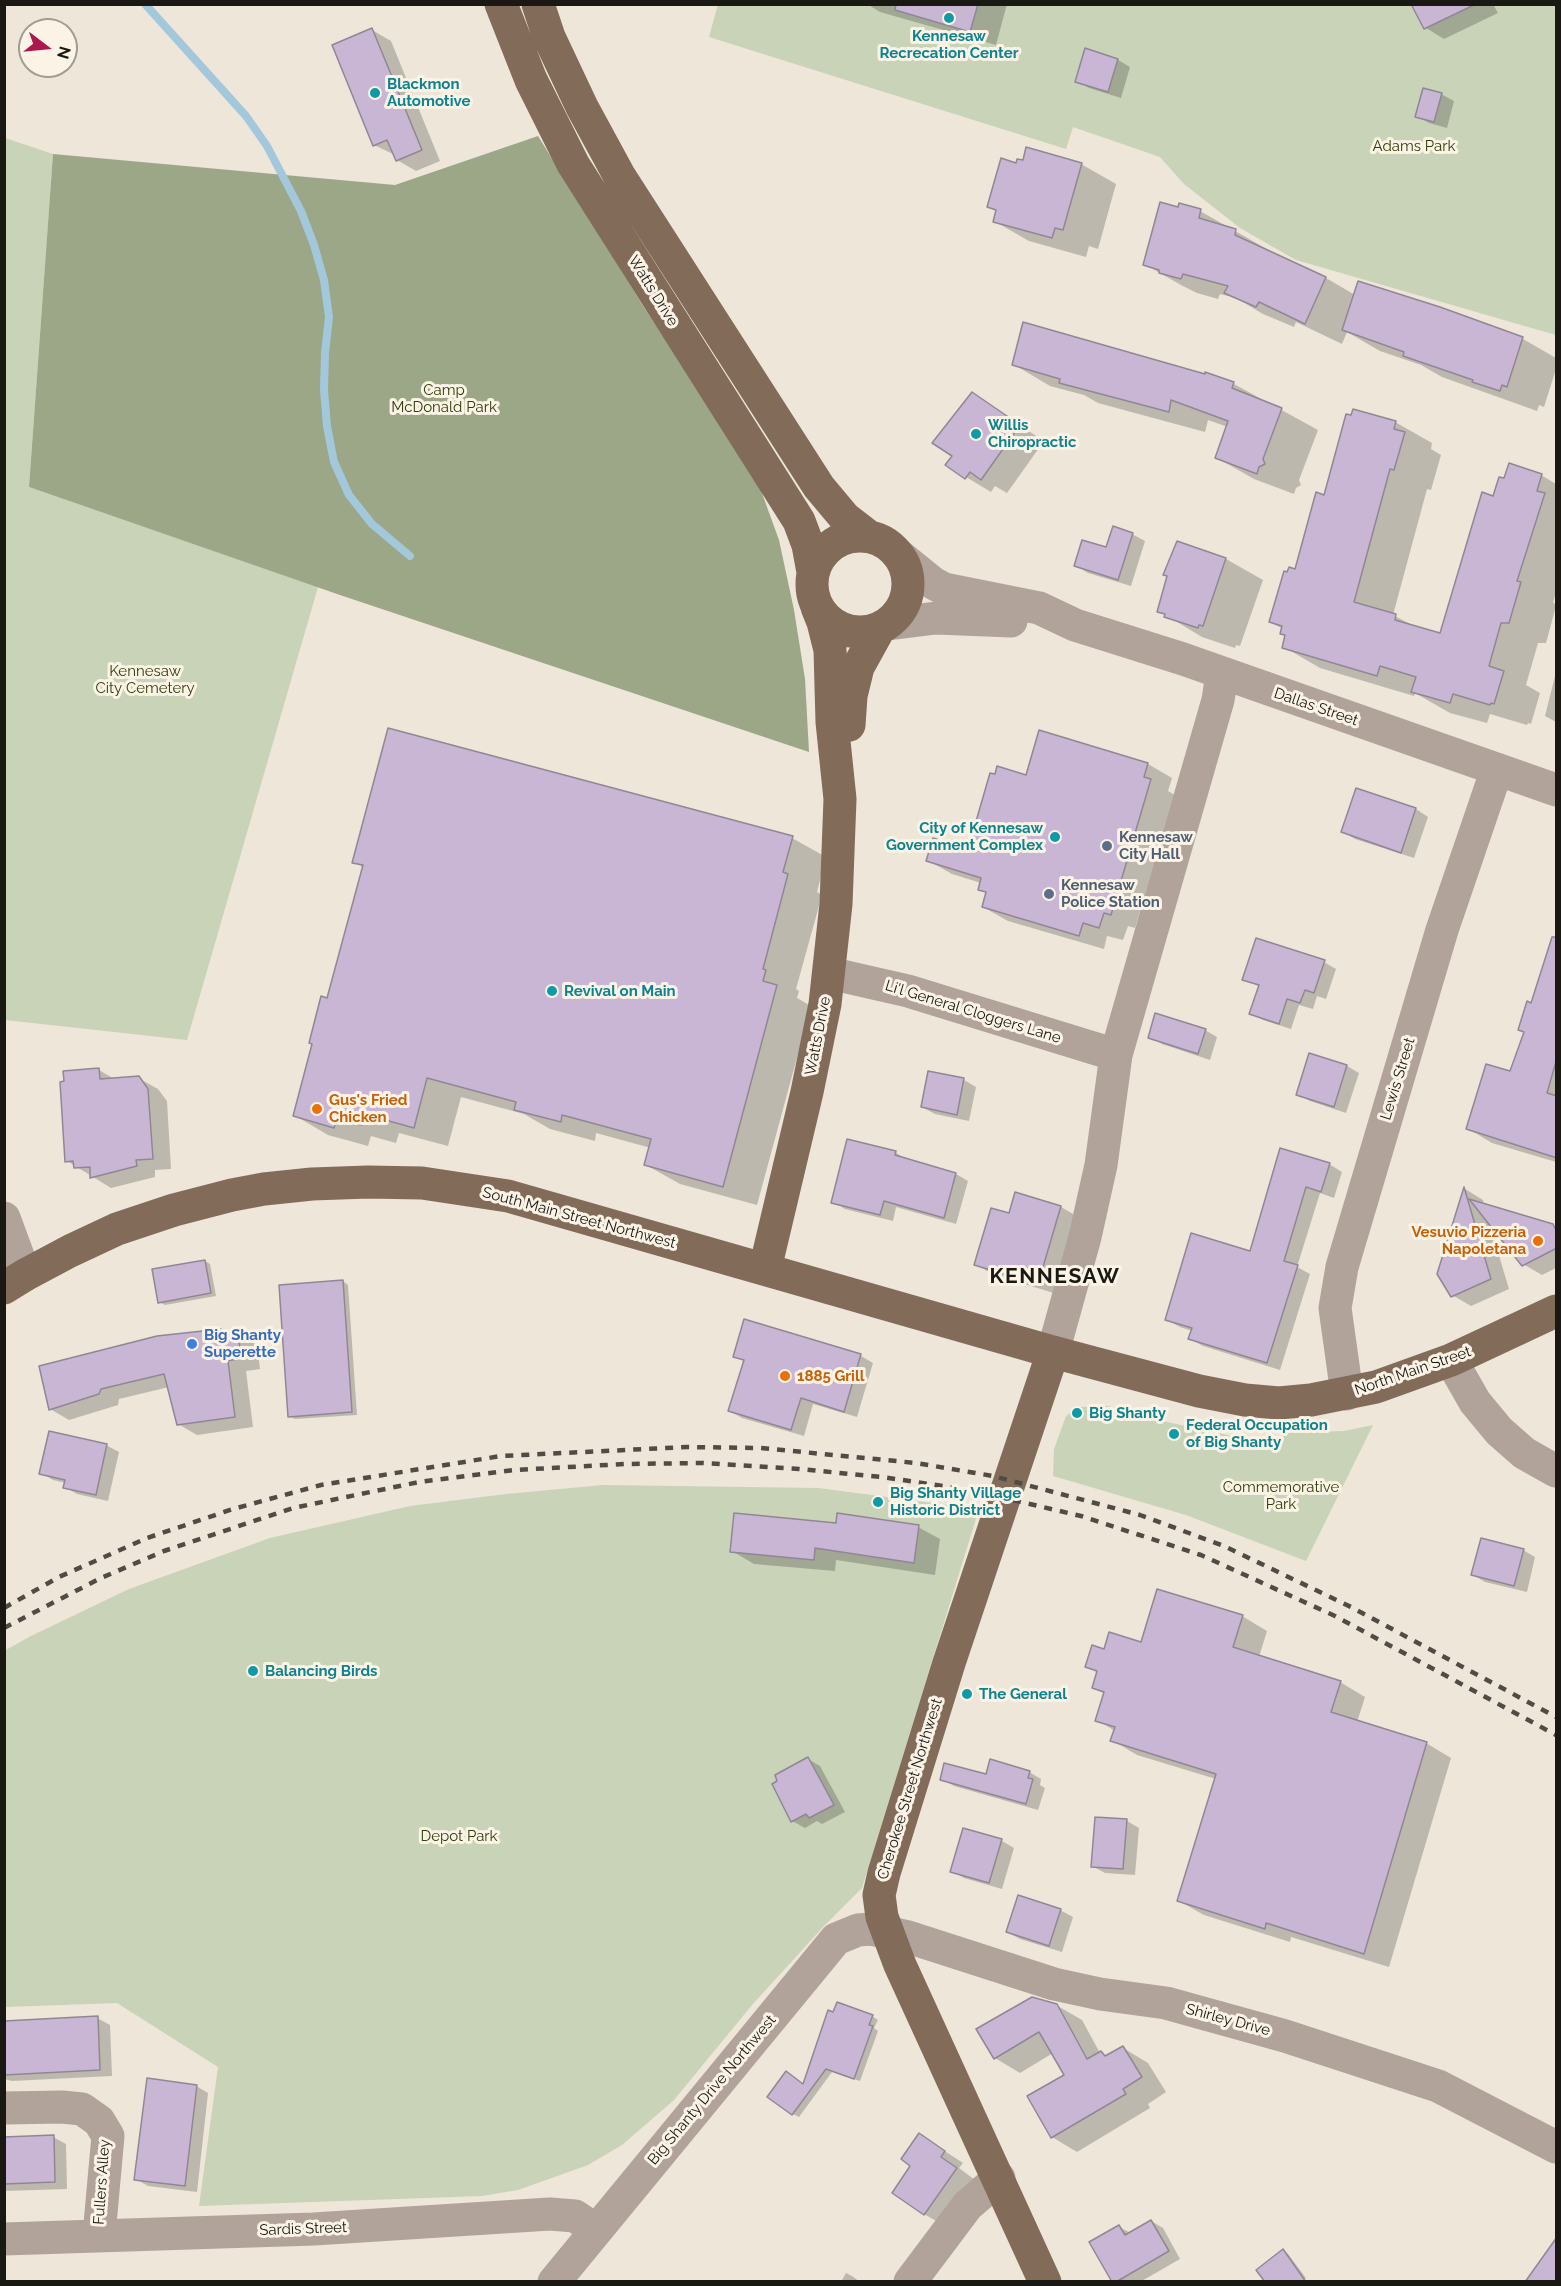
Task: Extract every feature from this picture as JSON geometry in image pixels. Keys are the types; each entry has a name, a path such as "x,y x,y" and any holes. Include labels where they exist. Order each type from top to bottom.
{"main road":[{"name":"Watts Drive","path":"501,4 531,80 573,164 799,521 808,545 813,572"},
{"path":"537,4 549,37 582,107 620,177 819,487 845,518 867,535 892,546 901,557 907,570 908,592 899,613 884,626 865,632 851,632 837,627 817,607 812,584 813,572 819,559 833,544 853,536 867,535"},
{"name":"Watts Drive","path":"817,607 830,651 832,722 840,798"},
{"name":"Watts Drive","path":"765,1269 807,1092 829,973 836,904 840,798 851,696 864,654 884,626"},
{"name":"South Main Street Northwest","path":"15,1281 117,1229 174,1210 232,1195 312,1184 422,1183 508,1196 1053,1352"},
{"name":"North Main Street","path":"1053,1352 1199,1391 1237,1399 1279,1403 1311,1400 1376,1387 1451,1360 1557,1311"},
{"name":"Cherokee Street Northwest","path":"1045,2282 900,1965 879,1905 884,1873 945,1673 1053,1352"}],"street":[{"name":"Dallas Street","path":"901,557 944,589 1039,608 1075,625 1557,790"},
{"name":"Dallas Street","path":"884,626 955,618 1075,625"},
{"path":"1053,1352 1101,1165 1116,1055 1218,700 1222,674"},
{"name":"Lewis Street","path":"1347,1394 1335,1308 1342,1267 1442,930 1497,769"},
{"name":"Li'l General Cloggers Lane","path":"829,973 908,991 1116,1055"},
{"path":"4,1218 15,1281"},
{"path":"1451,1360 1475,1402 1499,1431 1524,1453 1557,1471"},
{"name":"Big Shanty Drive Northwest","path":"554,2282 836,1939 858,1930 871,1929 887,1932"},
{"name":"Shirley Drive","path":"887,1932 1054,1984 1100,1994 1166,2003 1238,2021 1370,2062 1438,2086 1557,2148"},
{"name":"Fullers Alley","path":"4,2108 82,2109 99,2121 108,2136 99,2235"},
{"path":"910,2282 967,2206 999,2178"},
{"name":"Sardis Street","path":"4,2239 314,2229 550,2214 575,2216 596,2230"}],"green space":[{"name":"Adams Park","path":"718,4 1556,5 1556,335 1296,260 1240,228 1184,184 1160,157 1073,127 1066,149 709,37"},
{"name":"Camp McDonald Park","path":"538,136 645,309 755,474 779,540 794,610 805,679 809,752 340,595 29,487 53,154 395,185"},
{"name":"Kennesaw City Cemetery","path":"5,138 53,154 29,487 318,587 187,1040 5,1020"},
{"name":"Commemorative Park","path":"1108,1406 1167,1422 1269,1444 1284,1433 1344,1431 1373,1425 1306,1561 1186,1515 1053,1476 1054,1449 1066,1416 1079,1407"},
{"name":"Depot Park","path":"603,1485 818,1488 979,1509 862,1888 752,2005 674,2100 622,2145 588,2165 518,2190 482,2196 199,2206 218,2067 117,2003 5,2007 4,1651 129,1589 270,1538 410,1506"}],"building":[{"name":"Kennesaw Recrecation Center","path":"896,4 978,4 970,32 895,10"},
{"path":"1411,4 1476,4 1424,29"},
{"name":"Blackmon Automotive","path":"372,28 422,150 396,161 387,140 373,146 332,45"},
{"path":"1085,48 1118,59 1108,92 1075,82"},
{"path":"1423,88 1442,93 1434,122 1415,117"},
{"path":"1026,147 1082,163 1063,230 1055,228 1052,238 993,222 996,210 987,207 1001,158 1016,163 1017,159 1023,160"},
{"path":"1160,202 1178,207 1179,203 1201,209 1199,218 1236,229 1235,235 1326,277 1305,324 1259,302 1256,307 1224,293 1228,286 1183,274 1181,279 1159,273 1159,270 1143,265"},
{"path":"1358,281 1523,337 1507,387 1502,385 1500,391 1472,382 1473,380 1403,356 1404,352 1342,330"},
{"path":"1023,322 1205,374 1205,372 1234,382 1232,388 1282,408 1263,459 1265,464 1259,467 1257,474 1215,458 1228,421 1171,400 1169,412 1059,383 1060,379 1012,365"},
{"name":"Willis Chiropractic","path":"972,392 1020,425 981,480 970,472 965,479 945,465 952,456 932,443"},
{"path":"1353,409 1396,421 1394,429 1405,432 1394,470 1390,469 1354,602 1396,614 1395,620 1440,633 1482,492 1493,496 1499,477 1504,478 1509,463 1542,474 1537,491 1545,493 1517,581 1521,582 1509,623 1501,623 1489,666 1504,671 1494,704 1490,705 1453,694 1450,703 1411,692 1416,677 1380,666 1377,676 1282,648 1285,635 1280,634 1282,626 1269,622 1284,571 1287,572 1289,567 1295,569 1316,492 1324,495 1346,414 1351,415"},
{"path":"1113,526 1133,533 1118,580 1074,566 1082,540 1106,547"},
{"path":"1177,541 1226,558 1203,626 1199,625 1198,628 1164,617 1165,614 1157,612 1167,576 1163,575"},
{"name":"Revival on Main","path":"388,728 793,836 783,872 788,874 763,969 766,970 763,981 777,985 723,1187 644,1165 651,1139 562,1115 561,1122 514,1110 516,1102 427,1078 414,1128 364,1114 362,1125 337,1118 334,1128 293,1116 312,1044 309,1043 321,996 327,998 363,865 352,863"},
{"name":"City of Kennesaw Government Complex","path":"1039,730 1148,763 1144,777 1151,779 1111,915 1104,913 1099,928 1083,923 1079,936 982,907 986,892 978,890 981,878 926,861 933,838 968,849 990,773 995,774 997,766 1026,775"},
{"path":"1356,788 1416,808 1401,853 1341,832"},
{"path":"1552,937 1557,937 1557,1058 1547,1093 1557,1096 1557,1158 1466,1129 1486,1064 1510,1071 1524,1032 1518,1030 1527,1001 1531,1003"},
{"path":"1256,938 1325,960 1314,993 1305,990 1300,1003 1287,999 1279,1024 1249,1014 1259,985 1242,980"},
{"path":"1155,1013 1206,1029 1198,1054 1148,1038"},
{"path":"1309,1053 1347,1065 1334,1107 1296,1095"},
{"path":"99,1068 100,1079 139,1076 148,1089 153,1159 136,1160 137,1166 90,1178 90,1167 74,1168 73,1161 65,1162 60,1082 64,1081 63,1071"},
{"path":"928,1071 964,1078 957,1115 921,1107"},
{"path":"847,1139 896,1151 895,1155 956,1173 944,1218 884,1201 880,1215 831,1203"},
{"path":"1280,1148 1330,1163 1321,1192 1306,1187 1284,1261 1298,1265 1267,1363 1188,1339 1192,1328 1165,1320 1191,1233 1250,1251"},
{"path":"1464,1187 1491,1279 1451,1297 1437,1274"},
{"path":"1015,1192 1061,1206 1038,1284 974,1265 991,1208 1009,1213"},
{"path":"1469,1199 1553,1224 1557,1232 1557,1248 1522,1266"},
{"path":"205,1260 211,1293 158,1303 152,1269"},
{"path":"343,1280 352,1412 288,1417 279,1285"},
{"name":"1885 Grill","path":"744,1319 861,1354 844,1412 801,1398 791,1430 728,1411 744,1360 733,1357"},
{"path":"221,1329 224,1335 238,1332 241,1358 228,1361 235,1417 177,1425 164,1374 101,1389 99,1394 49,1410 39,1366 157,1336"},
{"path":"49,1431 107,1444 96,1495 63,1488 65,1480 39,1474"},
{"path":"734,1513 836,1523 837,1513 919,1525 914,1563 815,1548 814,1560 730,1552"},
{"path":"1481,1538 1524,1549 1514,1586 1471,1575"},
{"path":"1157,1589 1243,1615 1233,1647 1341,1681 1331,1712 1427,1742 1364,1954 1266,1923 1265,1929 1177,1901 1216,1774 1110,1741 1115,1727 1095,1721 1104,1692 1092,1688 1097,1671 1085,1667 1092,1645 1104,1649 1109,1632 1141,1642"},
{"path":"808,1757 834,1805 809,1818 806,1814 791,1822 772,1784 777,1781 775,1775"},
{"path":"990,1759 1030,1771 1028,1778 1033,1779 1026,1804 940,1780 944,1763 986,1774"},
{"path":"1095,1817 1127,1819 1123,1869 1091,1867"},
{"path":"963,1828 1002,1839 989,1883 950,1872"},
{"path":"1018,1895 1061,1909 1049,1946 1006,1932"},
{"path":"1032,1997 1057,2004 1087,2059 1101,2051 1105,2056 1123,2046 1142,2077 1123,2089 1126,2094 1051,2138 1027,2096 1064,2075 1039,2032 994,2059 976,2029"},
{"path":"837,2002 873,2015 869,2025 873,2026 854,2079 826,2069 792,2115 767,2097 786,2071 803,2084 828,2010 833,2012"},
{"path":"98,2016 100,2070 4,2075 4,2021"},
{"path":"147,2078 197,2085 185,2186 134,2180"},
{"path":"919,2133 945,2151 941,2157 957,2168 924,2215 892,2193 910,2166 901,2159"},
{"path":"54,2135 55,2182 4,2184 4,2137"},
{"path":"1151,2220 1169,2251 1116,2282 1112,2282 1089,2242 1119,2225 1125,2235"},
{"path":"1557,2237 1557,2282 1525,2282"},
{"path":"1283,2249 1306,2282 1265,2282 1256,2270"}],"waterway":[{"path":"145,4 246,116 267,146 301,211 324,280 329,317 324,390 327,426 334,462 349,495 372,524 410,556"}],"railway":[{"path":"4,1608 59,1577 147,1538 233,1509 321,1485 501,1456 687,1447 761,1448 916,1463 993,1476 1140,1515 1224,1546 1351,1607 1556,1717"},
{"path":"4,1628 101,1578 164,1551 293,1508 419,1482 514,1470 625,1464 702,1463 799,1469 882,1477 970,1490 1081,1516 1201,1555 1335,1616 1556,1735"}],"place":[{"name":"Kennesaw Recrecation Center","path":"949,18"},
{"name":"Blackmon Automotive","path":"375,93"},
{"name":"Willis Chiropractic","path":"976,434"},
{"name":"City of Kennesaw Government Complex","path":"1055,837"},
{"name":"Kennesaw City Hall","path":"1107,846"},
{"name":"Kennesaw Police Station","path":"1049,894"},
{"name":"Revival on Main","path":"552,991"},
{"name":"Gus's Fried Chicken","path":"317,1109"},
{"name":"Vesuvio Pizzeria Napoletana","path":"1538,1241"},
{"name":"Big Shanty Superette","path":"192,1344"},
{"name":"1885 Grill","path":"785,1376"},
{"name":"Big Shanty","path":"1077,1413"},
{"name":"Federal Occupation of Big Shanty","path":"1174,1434"},
{"name":"Big Shanty Village Historic District","path":"878,1502"},
{"name":"Balancing Birds","path":"253,1671"},
{"name":"The General","path":"967,1694"}],"district":[{"name":"KENNESAW","path":"1055,1277"}]}
